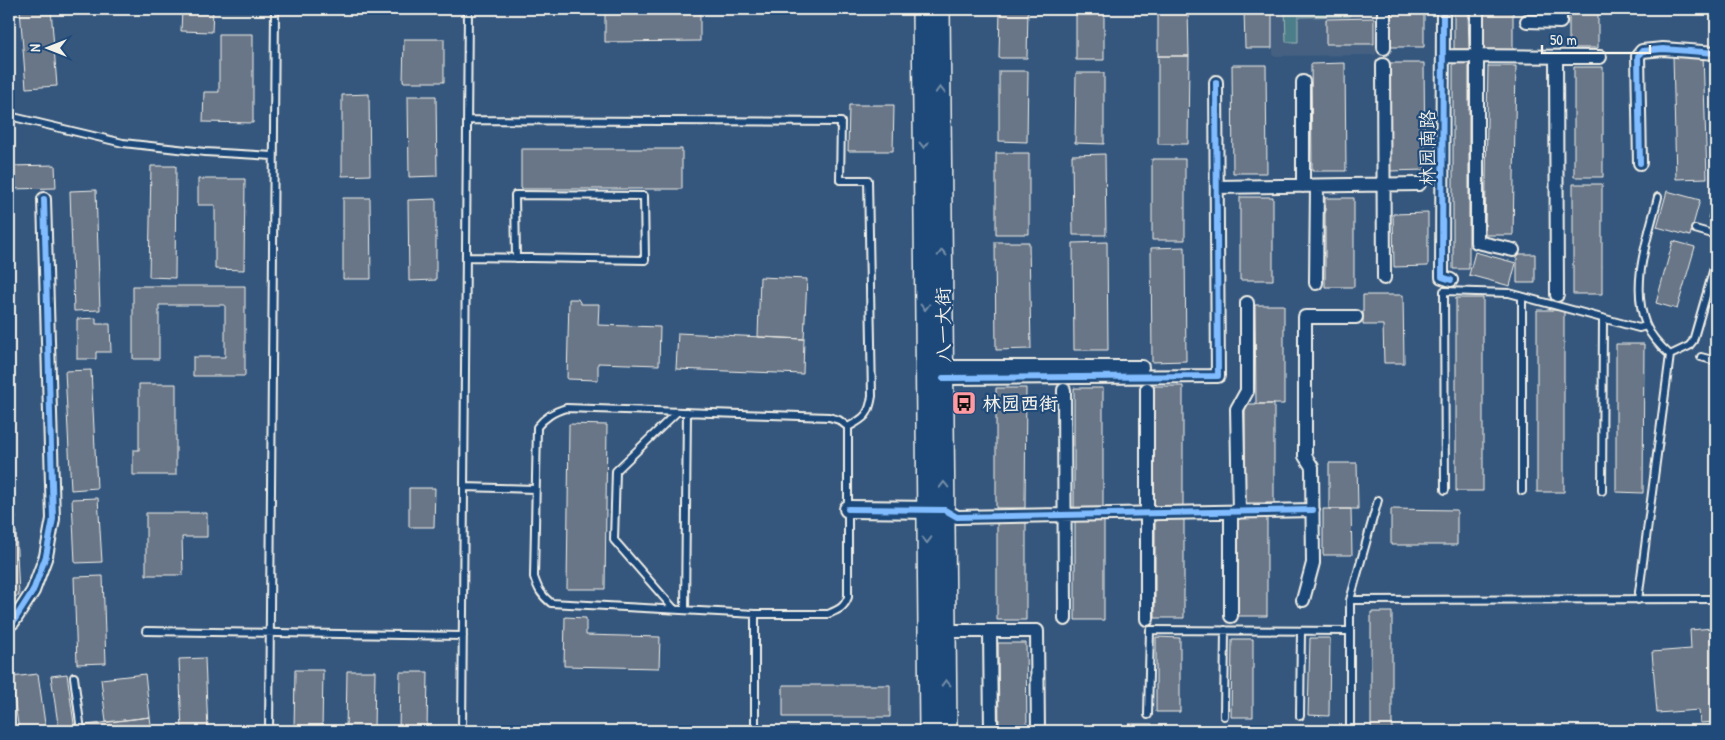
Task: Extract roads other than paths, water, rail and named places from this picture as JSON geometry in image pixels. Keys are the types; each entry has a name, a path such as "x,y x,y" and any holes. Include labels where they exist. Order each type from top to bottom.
{"main road":[{"name":"八一大街","path":"922,9 936,510 946,631 947,731"},
{"name":"八一大街","path":"929,731 936,510 943,373 940,9"}],"street":[{"path":"1384,9 1384,48"},
{"name":"林园南路","path":"1443,9 1442,277 1452,280"},
{"path":"1477,9 1477,242 1514,250"},
{"path":"1527,21 1560,22 1560,9"},
{"path":"1640,163 1638,56 1642,51 1663,49 1716,53"},
{"path":"1443,56 1477,52 1600,56"},
{"path":"1556,56 1557,296"},
{"path":"1383,65 1384,278"},
{"path":"943,373 1218,376 1216,82"},
{"path":"1303,82 1303,186"},
{"path":"1217,187 1419,184"},
{"path":"1316,283 1317,186"},
{"path":"9,624 13,622 33,591 46,556 54,519 44,199"},
{"path":"1231,616 1238,409 1247,392 1248,303"},
{"path":"1303,600 1313,564 1312,467 1305,456 1305,317 1356,317"},
{"path":"943,373 1142,367"},
{"path":"1146,619 1147,389"},
{"path":"1064,390 1065,619"},
{"path":"848,509 936,510 957,517 1313,510"},
{"path":"946,631 1037,631 1038,731"},
{"path":"990,631 991,731"}],"lane":[{"path":"269,731 275,9"},
{"path":"462,731 468,9"},
{"path":"9,116 123,143 205,152 273,156"},
{"path":"468,120 841,122 840,180 868,180 872,396 870,411 848,427"},
{"path":"466,257 516,258 645,260 644,196 515,195 516,258"},
{"path":"1658,198 1643,257 1640,277 1642,310 1646,326 1670,355"},
{"path":"1695,229 1716,236"},
{"path":"1670,355 1689,346 1693,341 1716,261"},
{"path":"1445,490 1444,291 1509,293 1639,328 1646,326"},
{"path":"1522,296 1522,491"},
{"path":"1602,318 1602,491"},
{"path":"1638,600 1670,355"},
{"path":"1701,357 1716,362"},
{"path":"566,408 829,417 839,420 848,427 848,597 844,606 837,611 828,614 755,614 551,603 543,597 538,589 534,577 537,427 543,419 552,413 566,408"},
{"path":"674,610 614,540 616,471 677,412"},
{"path":"684,610 687,412"},
{"path":"464,487 535,488"},
{"path":"1350,731 1350,600 1378,500"},
{"path":"1350,600 1716,600"},
{"path":"755,614 755,731"},
{"path":"1148,715 1150,630 1350,631"},
{"path":"1224,716 1225,630"},
{"path":"146,631 463,636"},
{"path":"1300,716 1301,631"},
{"path":"74,677 81,731"}],"place":[{"name":"林园西街","path":"964,403"}]}
